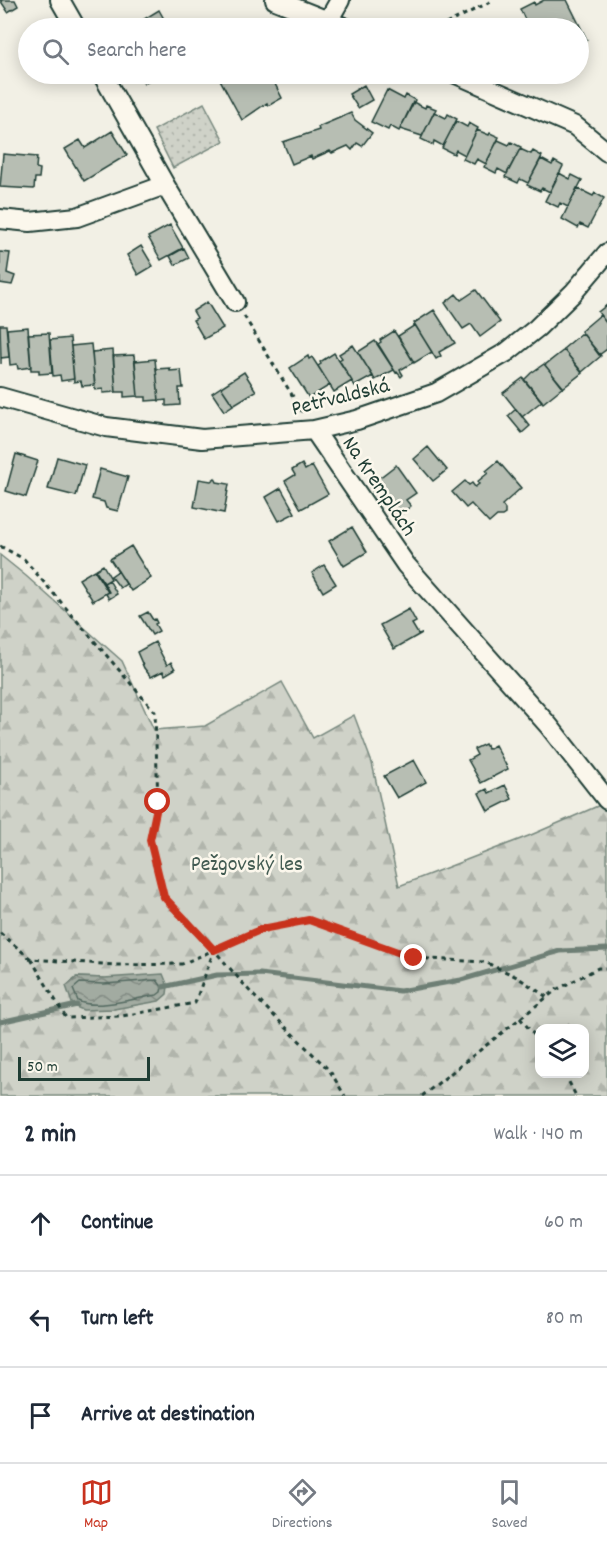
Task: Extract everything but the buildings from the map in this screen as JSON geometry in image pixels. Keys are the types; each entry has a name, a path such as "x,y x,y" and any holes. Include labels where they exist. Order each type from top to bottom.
{"street":[{"path":"60,0 70,18"},
{"path":"275,0 320,18"},
{"path":"330,18 340,0"},
{"path":"108,84 235,302"},
{"path":"479,84 575,126 607,152"},
{"path":"0,219 30,222 76,217 165,185"},
{"name":"Petřvaldská","path":"0,397 106,427 202,439 314,430 357,420 436,393 507,352 537,328 573,293 607,253"},
{"name":"Na Kremplách","path":"314,430 406,566 549,726 607,800"}],"path":[{"path":"458,18 494,0"},
{"name":"Na Kremplách","path":"235,302 314,430"},
{"path":"0,546 24,559 155,712 158,802 150,840 164,897 253,995 330,1071 345,1096"},
{"path":"30,959 116,965 182,964 262,929 309,920 414,958 485,962 517,976 547,997"},
{"path":"0,933 30,959 66,1018 122,1017 195,1003 214,950"},
{"path":"422,1096 556,990 598,968 607,968"},
{"path":"520,1018 535,1036"},
{"path":"566,1078 576,1096"}],"green space":[{"path":"204,103 224,141 173,168 154,130"},
{"name":"Pežgovský les","path":"0,555 122,661 154,730 205,726 282,682 313,738 354,715 372,763 399,886 531,835 607,802 607,1096 0,1096","holes":["77,977 104,978 127,1005 114,1009"]}],"water":[{"path":"163,974 168,986 167,994 159,1001 114,1009 83,1010 73,1006 66,986 77,977 104,978"}],"waterway":[{"path":"163,987 217,975 260,974 400,991 461,980 560,951 607,949"},
{"path":"0,1022 77,1005"}],"route":[{"path":"158,802 150,840 164,897 214,950 262,929 309,920 414,958"}]}
